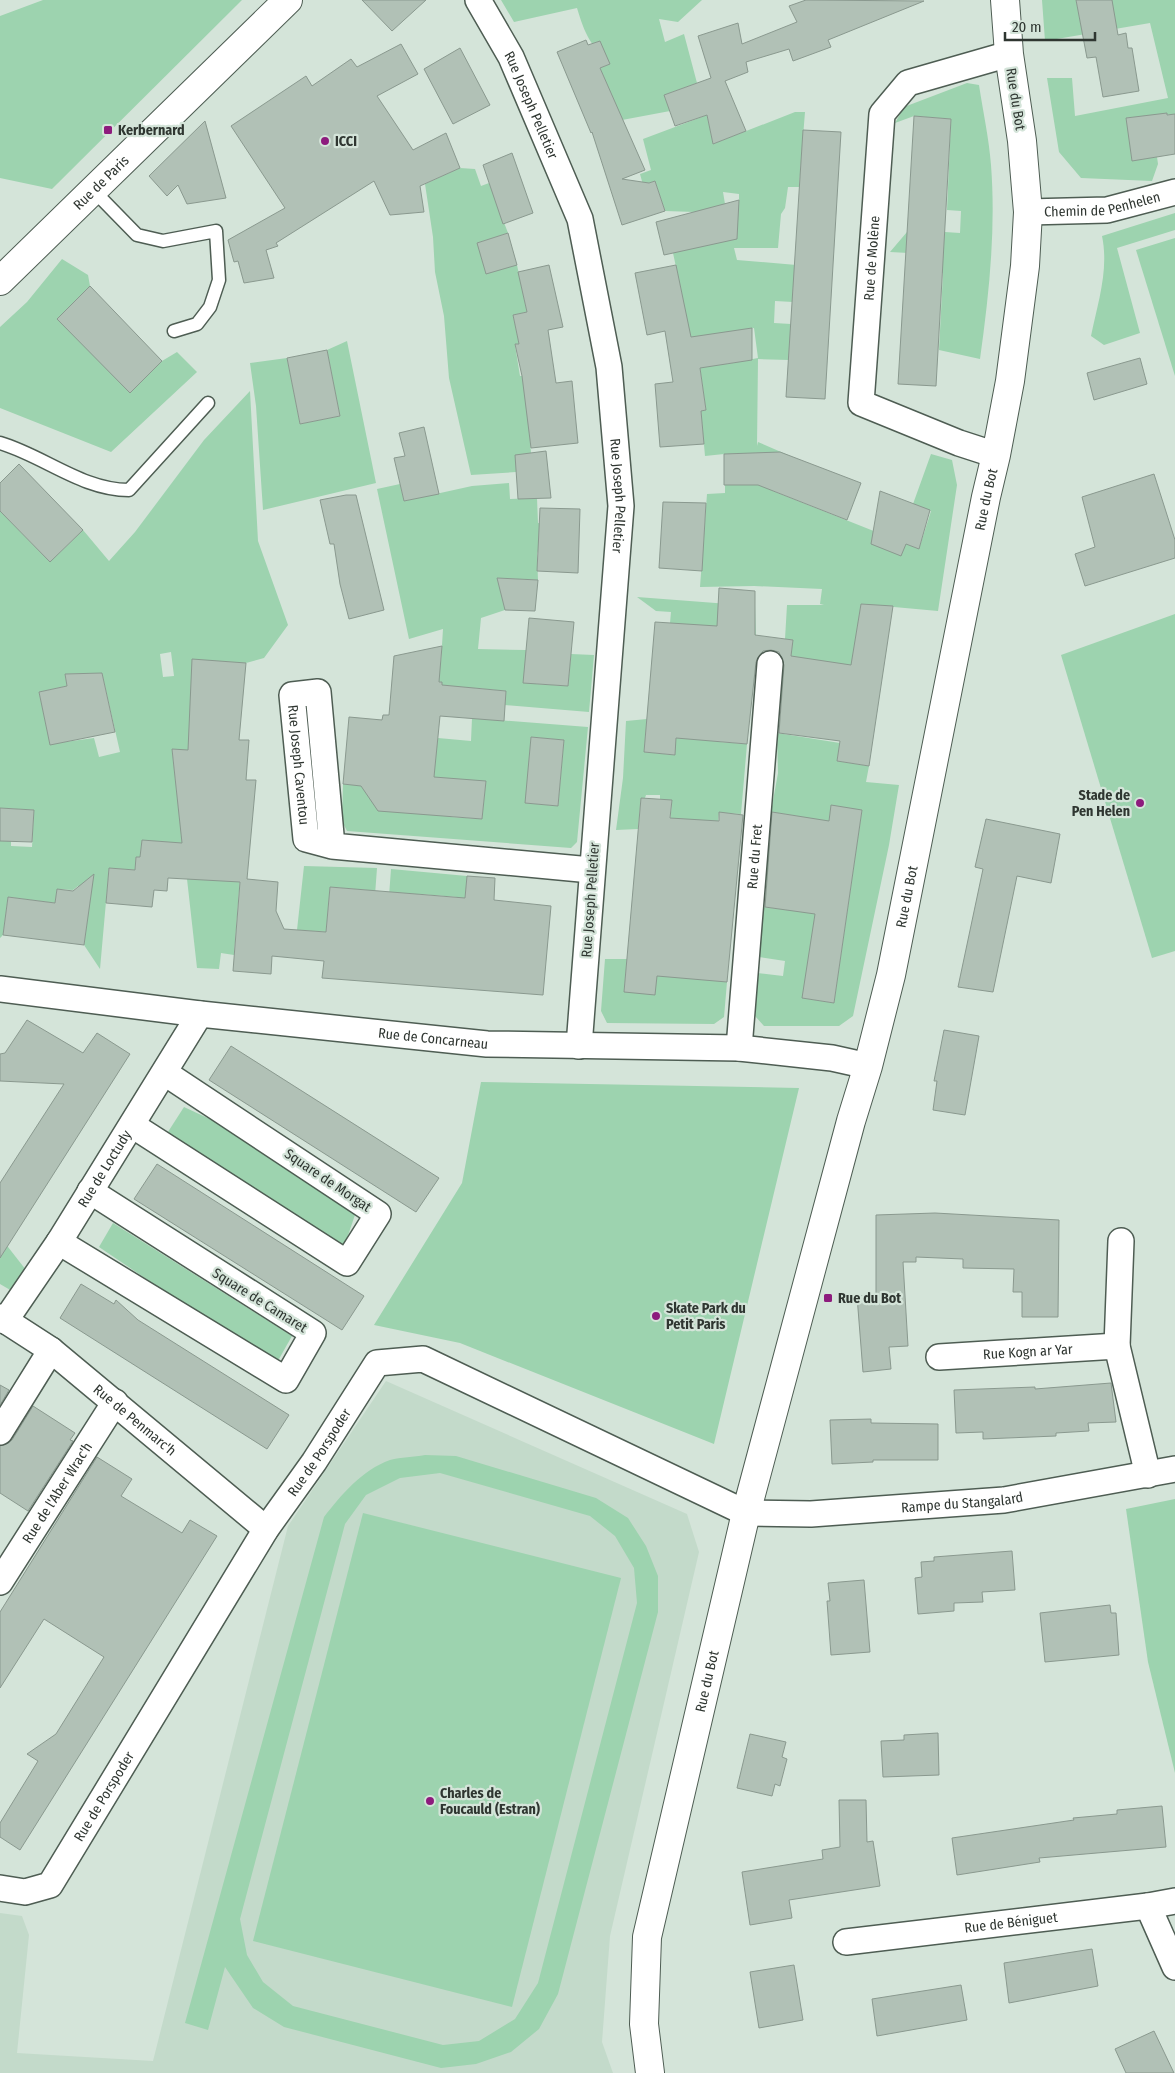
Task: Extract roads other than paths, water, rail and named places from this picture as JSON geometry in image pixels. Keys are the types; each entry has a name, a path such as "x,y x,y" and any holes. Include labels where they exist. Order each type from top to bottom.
{"street":[{"name":"Rue de Paris","path":"0,281 288,0"},
{"name":"Rue Joseph Pelletier","path":"478,0 511,57 580,219 608,367 621,506 605,723 591,870 579,1046"},
{"name":"Rue du Bot","path":"650,2073 644,2024 647,1937 746,1512 850,1121 868,1066 891,976 1010,380 1025,266 1028,212 1022,141 1009,54 1005,0"},
{"name":"Rue de Molène","path":"996,455 861,403 882,114 908,83 1009,54"},
{"name":"Chemin de Penhelen","path":"1028,212 1107,210 1175,192"},
{"name":"Rue du Fret","path":"739,1048 770,664"},
{"name":"Rue Joseph Caventou","path":"332,846 318,692 292,695 306,839 332,846 591,870"},
{"name":"Rue de Concarneau","path":"0,989 200,1014 487,1044 739,1048 832,1058 868,1066"},
{"name":"Rue de Loctudy","path":"2,1319 59,1242 200,1014"},
{"name":"Square de Morgat","path":"132,1125 346,1263 373,1222 378,1214 165,1073"},
{"name":"Square de Camaret","path":"59,1242 286,1380 313,1333 90,1191"},
{"path":"1121,1241 1118,1346 1148,1475"},
{"name":"Rue de Penmarc'h","path":"2,1319 51,1350 266,1530"},
{"name":"Rue Kogn ar Yar","path":"938,1357 1118,1346"},
{"path":"0,1432 51,1350"},
{"name":"Rue de Porspoder","path":"0,1888 26,1892 50,1886 266,1530 314,1462 377,1363 423,1359 746,1512"},
{"name":"Rue de l'Aber Wrac'h","path":"0,1582 115,1402"},
{"name":"Rampe du Stangalard","path":"746,1512 811,1514 1004,1500 1175,1470"},
{"name":"Rue de Béniguet","path":"846,1942 1148,1906 1175,1901"},
{"path":"1148,1906 1175,1967"}],"lane":[{"path":"93,190 137,235 163,241 216,232 219,280 210,307 198,324 174,331"},
{"path":"0,444 18,448 59,470 110,490 129,490 208,404"}],"place":[{"name":"Kerbernard","path":"108,130"},
{"name":"ICCI","path":"325,141"},
{"name":"Stade de Pen Helen","path":"1140,803"},
{"name":"Rue du Bot","path":"828,1298"},
{"name":"Skate Park du Petit Paris","path":"656,1316"},
{"name":"Charles de Foucauld (Estran)","path":"430,1801"}]}
